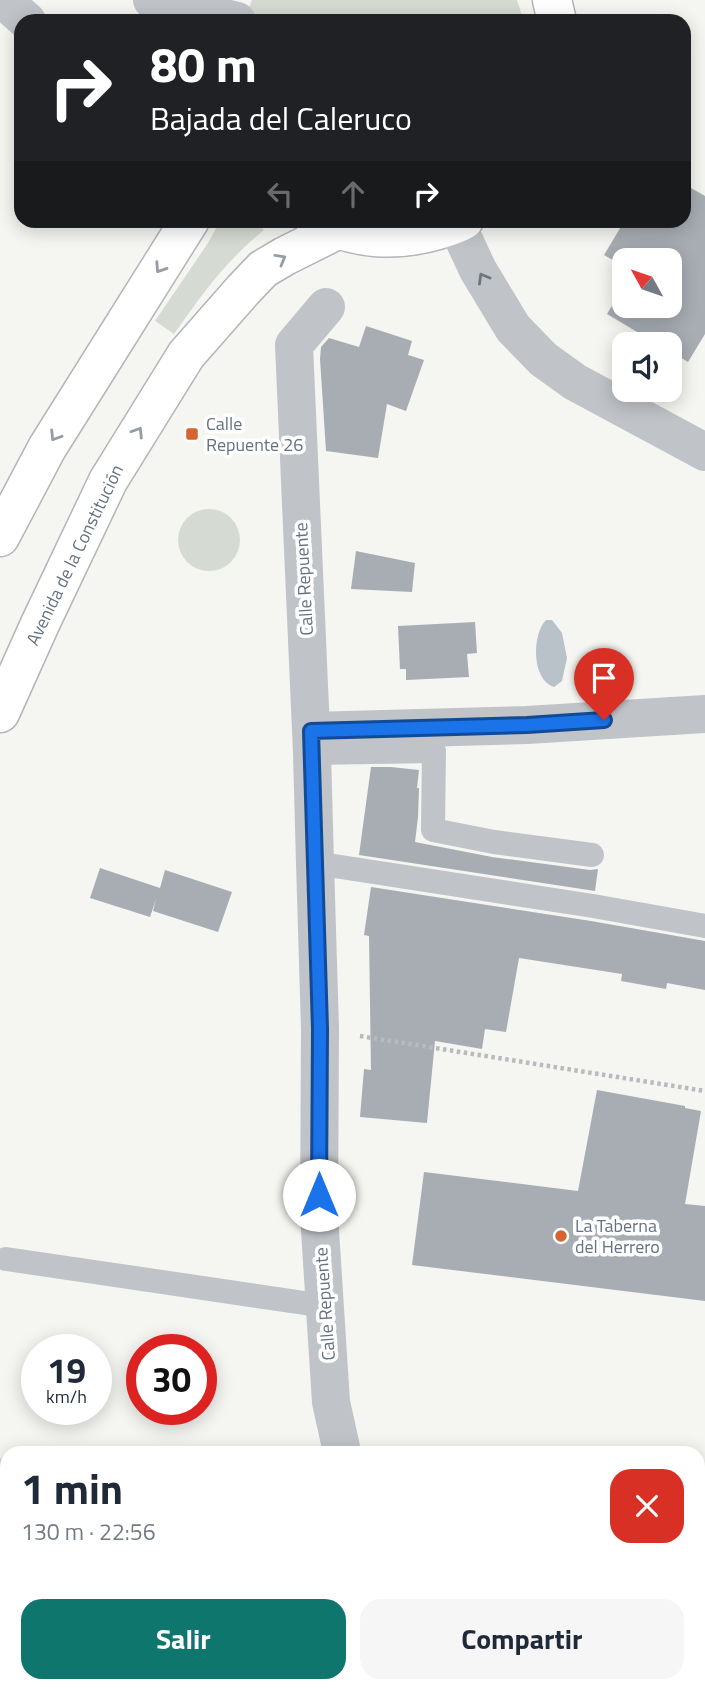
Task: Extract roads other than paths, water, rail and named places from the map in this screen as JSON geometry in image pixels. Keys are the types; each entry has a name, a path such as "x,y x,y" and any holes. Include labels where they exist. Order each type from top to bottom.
{"main road":[{"path":"0,537 47,448 185,228"},
{"name":"Avenida de la Constitución","path":"0,713 108,481 186,355 263,270 321,228"},
{"path":"336,228 376,239 417,236 443,228"}],"street":[{"path":"3,0 19,14"},
{"path":"152,0 209,14"},
{"path":"462,228 478,270 513,328 543,359 575,382 705,452"},
{"name":"Calle Repuente","path":"326,307 294,345 312,742 320,1029 319,1215 331,1402 341,1446"},
{"path":"312,742 705,714"}],"lane":[{"path":"312,742 434,751 433,830 494,842 592,855"},
{"path":"315,863 705,926"},
{"path":"6,1259 325,1306"}],"place":[{"name":"Calle Repuente 26","path":"192,434"},
{"name":"La Taberna del Herrero","path":"561,1236"}]}
